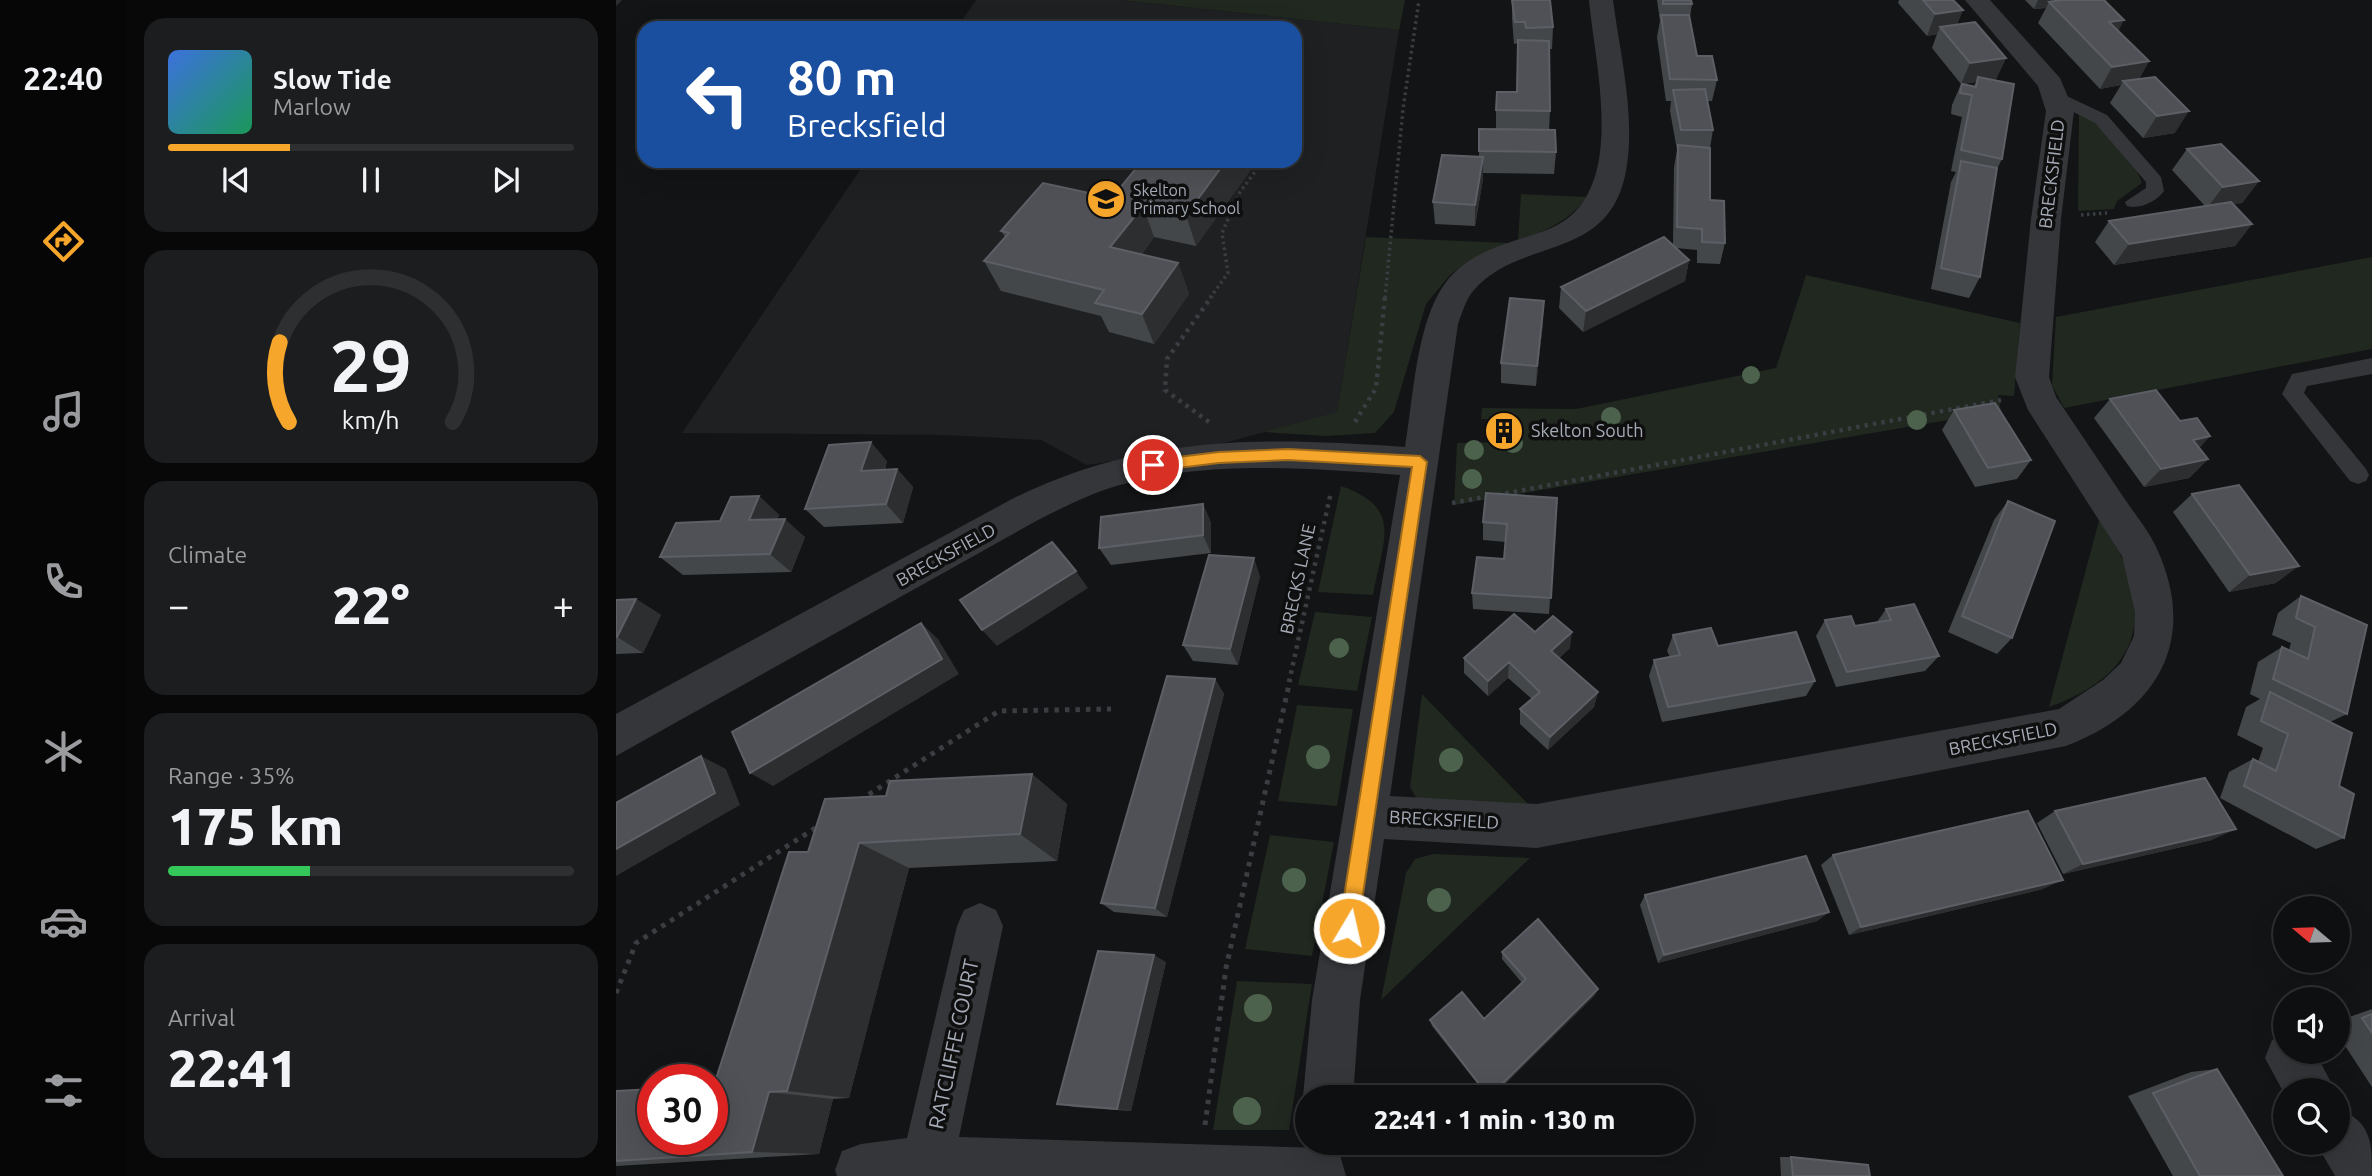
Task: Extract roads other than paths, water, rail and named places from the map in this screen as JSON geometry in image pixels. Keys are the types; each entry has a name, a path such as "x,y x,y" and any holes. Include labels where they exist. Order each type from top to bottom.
{"street":[{"path":"1329,1085 1336,1000 1367,816 1442,324 1452,299 1465,280 1481,267 1573,232 1594,212 1608,188 1613,162 1613,129 1601,0"},
{"name":"BRECKSFIELD","path":"1367,816 1537,826 2034,735 2066,727 2099,708 2133,680 2154,644 2156,621 2152,593 2139,551 2040,401 2032,377 2046,219 2060,111 2051,84 1977,0"},
{"name":"BRECKSFIELD","path":"616,736 1051,498 1092,480 1128,469 1219,457 1288,454 1420,462"},
{"name":"RATCLIFFE COURT","path":"926,1169 980,926"},
{"path":"2350,1152 2365,1176"},
{"path":"861,1170 1199,1168 1322,1164"}],"lane":[{"path":"2056,96 2101,119 2155,181 2155,191 2134,202"},
{"path":"2358,475 2293,394 2300,380 2372,366"}],"place":[{"name":"Skelton Primary School","path":"1106,199"},
{"name":"Skelton South","path":"1504,431"}]}
